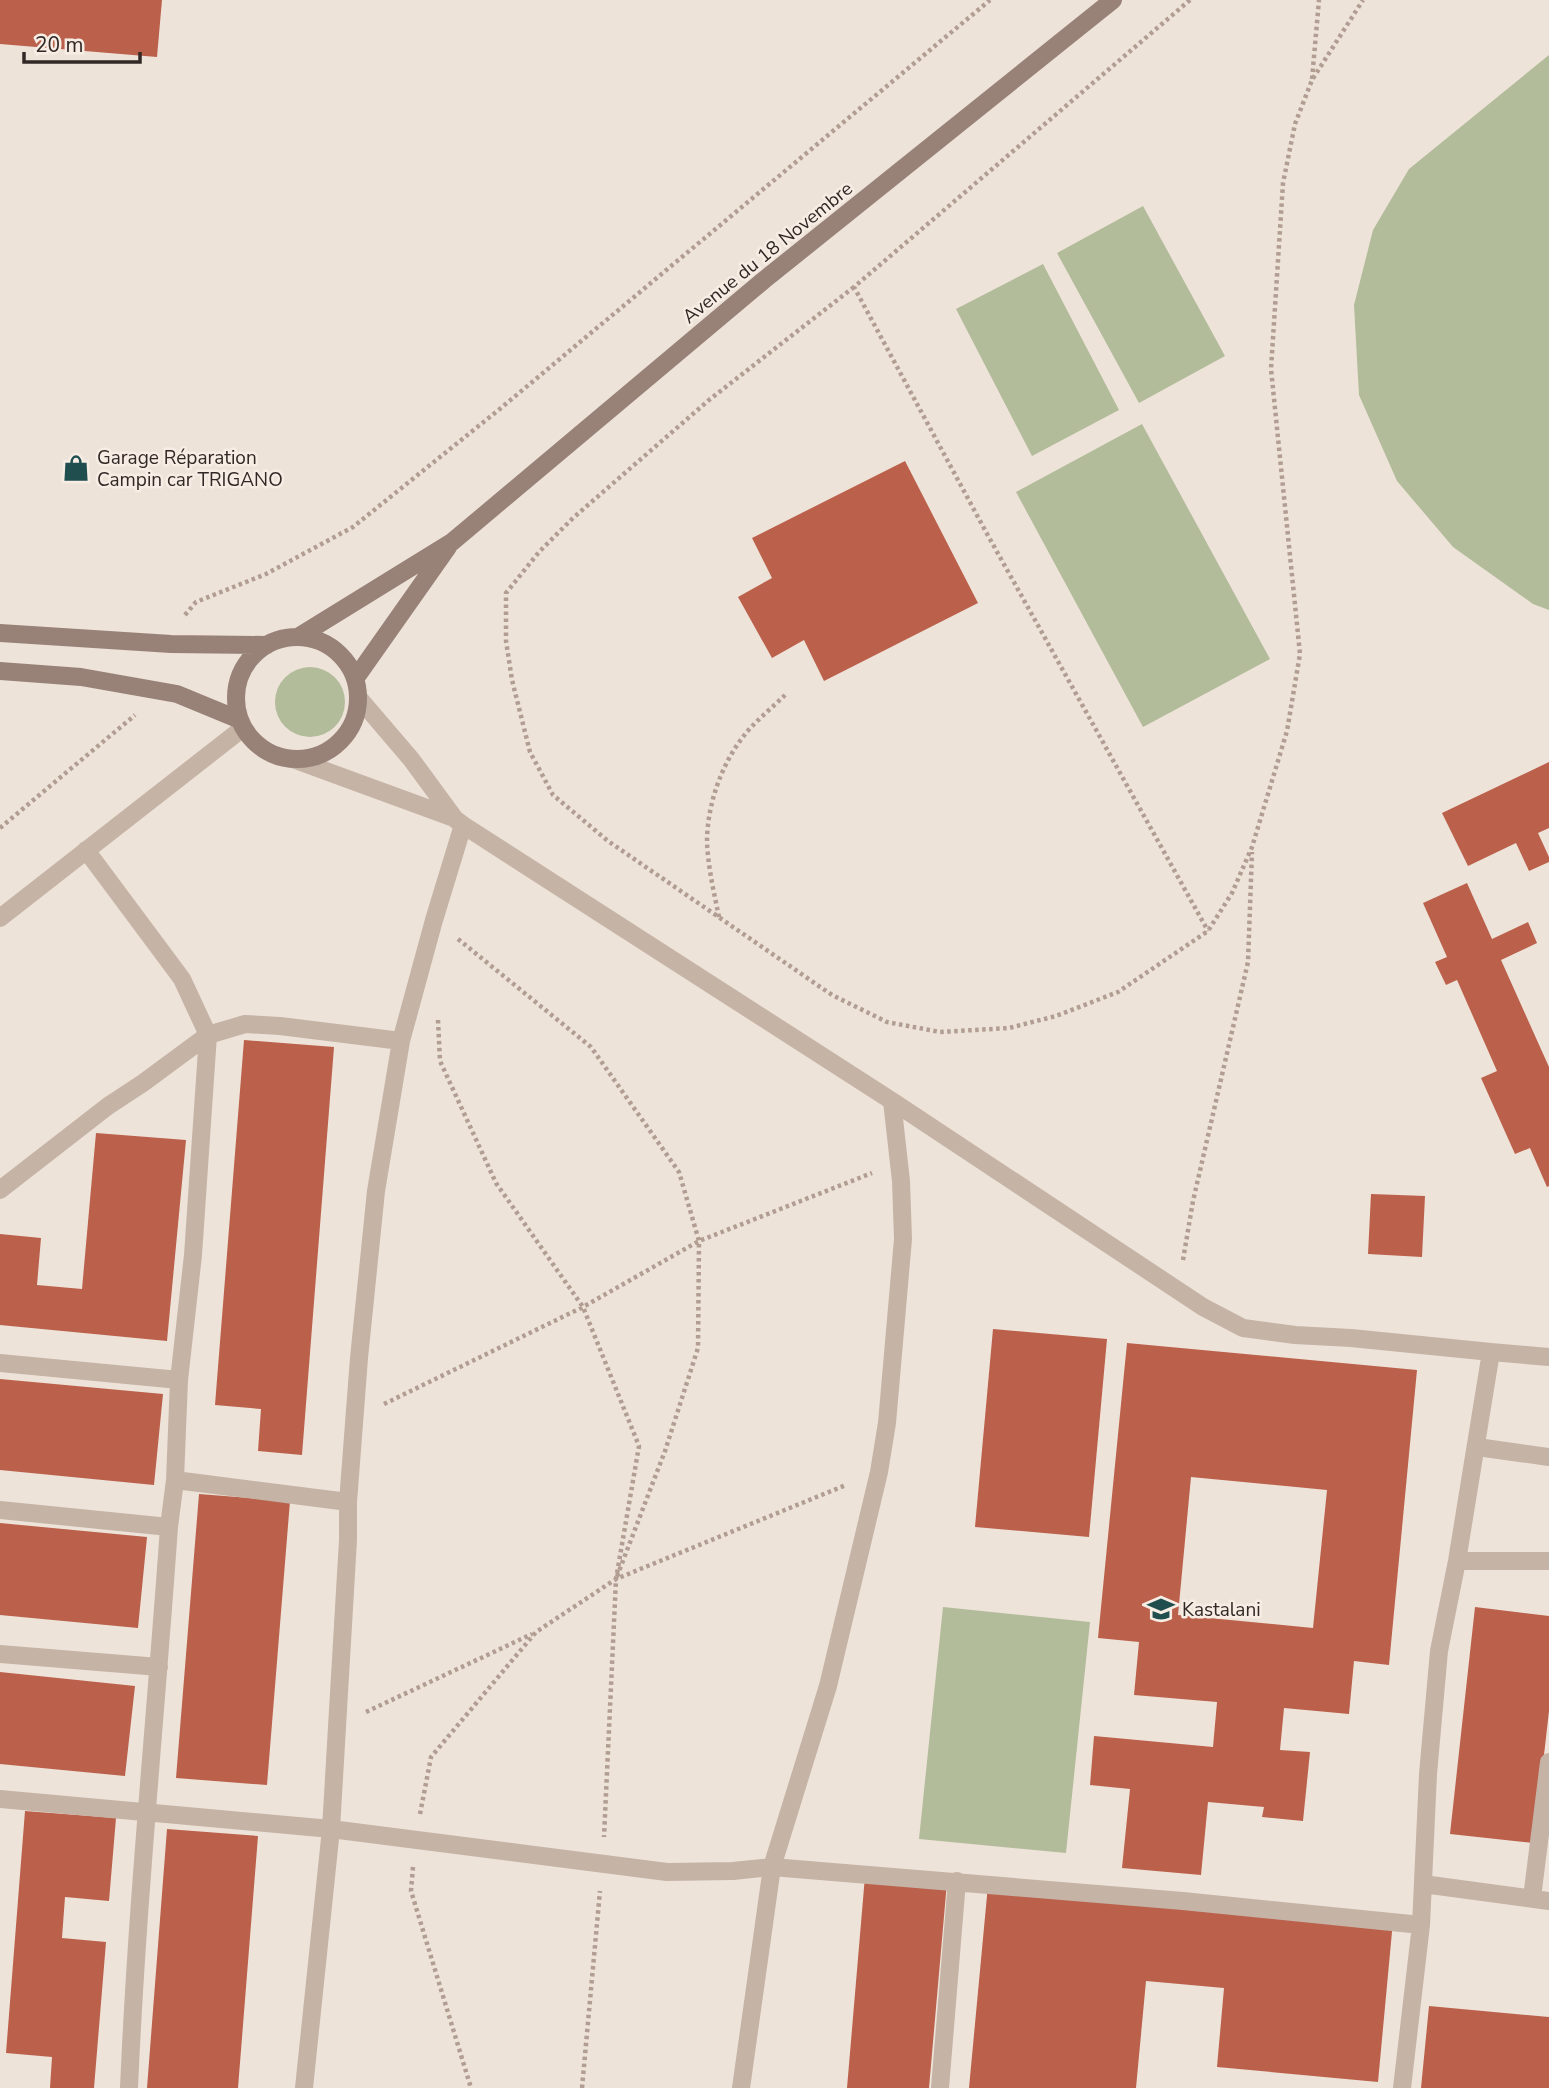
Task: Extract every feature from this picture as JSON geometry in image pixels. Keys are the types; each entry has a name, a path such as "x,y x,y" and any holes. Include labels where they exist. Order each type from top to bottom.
{"street":[{"name":"Avenue du 18 Novembre","path":"298,637 452,542 764,280 1113,0"},
{"name":"Avenue du 18 Novembre","path":"355,679 452,542"},
{"path":"0,633 171,644 267,645"},
{"path":"293,759 313,757 331,748 346,734 355,717 358,697 355,679 343,657 322,642 298,637 281,639 255,653 245,664 239,677 236,692 242,724 251,738 270,753 293,759 459,822 892,1101 1177,1292 1225,1320 1243,1328 1295,1335 1549,1357"},
{"path":"0,671 82,677 177,694 242,724"},
{"path":"358,697 411,759 459,822"},
{"path":"0,918 242,724"},
{"path":"304,2088 331,1829 348,1502 376,1191 401,1041 459,822"},
{"path":"86,850 182,979 208,1035 193,1255 179,1380 175,1480 147,1814 129,2088"},
{"path":"0,1190 108,1105 208,1035 245,1024 401,1041"},
{"path":"741,2088 772,1867 828,1686 879,1472 887,1423 903,1239 892,1101"},
{"path":"1402,2088 1421,1925 1428,1774 1439,1651 1477,1447 1491,1352"},
{"path":"0,1363 179,1380"},
{"path":"1477,1447 1549,1457"},
{"path":"175,1480 348,1502"},
{"path":"0,1510 169,1527"},
{"path":"1457,1561 1549,1561"},
{"path":"0,1654 159,1667"},
{"path":"1423,1884 1541,1899 1549,1762"},
{"path":"0,1799 331,1829 603,1862 630,1868 699,1873 772,1867 1289,1910 1421,1925"},
{"path":"940,2088 957,1881"}],"path":[{"path":"171,644 180,623 196,602 266,574 353,527 501,408 989,0"},
{"path":"1190,0 854,287 709,400 573,518 539,552 506,593 506,641 512,680 530,752 553,795 608,841 832,995 887,1022 940,1032 978,1031 1009,1028 1056,1016 1118,992 1208,931 1232,893 1252,847 1287,731 1300,654 1270,369 1283,183 1295,124 1312,80 1363,0"},
{"path":"1312,80 1319,0"},
{"path":"854,287 986,532 1208,931"},
{"path":"0,828 162,693"},
{"path":"719,918 707,843 715,791 743,736 785,695"},
{"path":"1177,1292 1194,1201 1248,962 1252,847"},
{"path":"434,919 591,1047 679,1172 699,1241 698,1348 665,1451 616,1579"},
{"path":"438,1010 440,1061 496,1183 583,1307 639,1446 616,1579 603,1862 582,2088"},
{"path":"355,1419 583,1307 699,1241 899,1163"},
{"path":"337,1725 536,1632 616,1579 879,1472"},
{"path":"471,2088 411,1891 415,1840 431,1756 536,1632"}],"green space":[{"path":"1549,55 1549,610 1533,604 1453,547 1397,481 1359,395 1354,305 1373,230 1409,169"},
{"path":"1143,206 1225,356 1139,403 1057,253"},
{"path":"1043,264 1119,410 1032,456 956,309"},
{"path":"1142,424 1270,659 1143,727 1016,492"},
{"path":"310,667 329,673 339,683 345,702 339,721 329,731 310,737 291,731 281,721 275,702 281,683 291,673"},
{"path":"943,1607 1090,1622 1066,1853 919,1839"}],"building":[{"path":"0,0 162,0 157,57 0,44"},
{"path":"905,461 978,603 824,681 804,640 772,658 738,597 772,578 752,538"},
{"path":"1549,762 1549,828 1538,833 1549,862 1529,871 1516,843 1468,866 1442,813"},
{"path":"1467,883 1492,939 1528,922 1537,943 1501,960 1549,1067 1547,1187 1530,1148 1515,1154 1481,1078 1497,1071 1457,980 1446,985 1435,962 1447,957 1423,903"},
{"path":"244,1040 334,1047 302,1455 258,1451 261,1409 215,1405"},
{"path":"96,1133 186,1140 167,1341 0,1325 0,1234 41,1238 37,1285 82,1289"},
{"path":"1371,1194 1425,1196 1422,1257 1368,1254"},
{"path":"993,1329 1107,1339 1089,1537 975,1527"},
{"path":"1127,1343 1417,1370 1389,1665 1354,1661 1349,1714 1284,1708 1280,1750 1310,1752 1303,1821 1262,1817 1264,1807 1208,1802 1201,1875 1122,1868 1130,1789 1090,1785 1094,1736 1213,1747 1217,1702 1134,1695 1139,1642 1098,1638","holes":["1191,1477 1327,1490 1313,1628 1178,1615"]},
{"path":"0,1379 163,1394 154,1485 0,1470"},
{"path":"199,1494 290,1501 267,1785 176,1778"},
{"path":"0,1523 147,1537 138,1628 0,1615"},
{"path":"1475,1607 1549,1616 1549,1711 1534,1843 1450,1834"},
{"path":"0,1672 135,1686 125,1776 0,1764"},
{"path":"25,1811 116,1818 109,1901 65,1897 62,1938 106,1942 94,2088 50,2088 52,2057 6,2053"},
{"path":"167,1829 258,1836 238,2088 147,2088"},
{"path":"865,1876 947,1882 929,2088 847,2088"},
{"path":"988,1885 1393,1921 1378,2082 1217,2067 1224,1988 1146,1981 1136,2088 969,2088"},
{"path":"1429,2006 1549,2017 1549,2088 1421,2088"}],"place":[{"name":"Garage Réparation Campin car TRIGANO","path":"76,468"},
{"name":"Kastalani","path":"1161,1609"}]}
